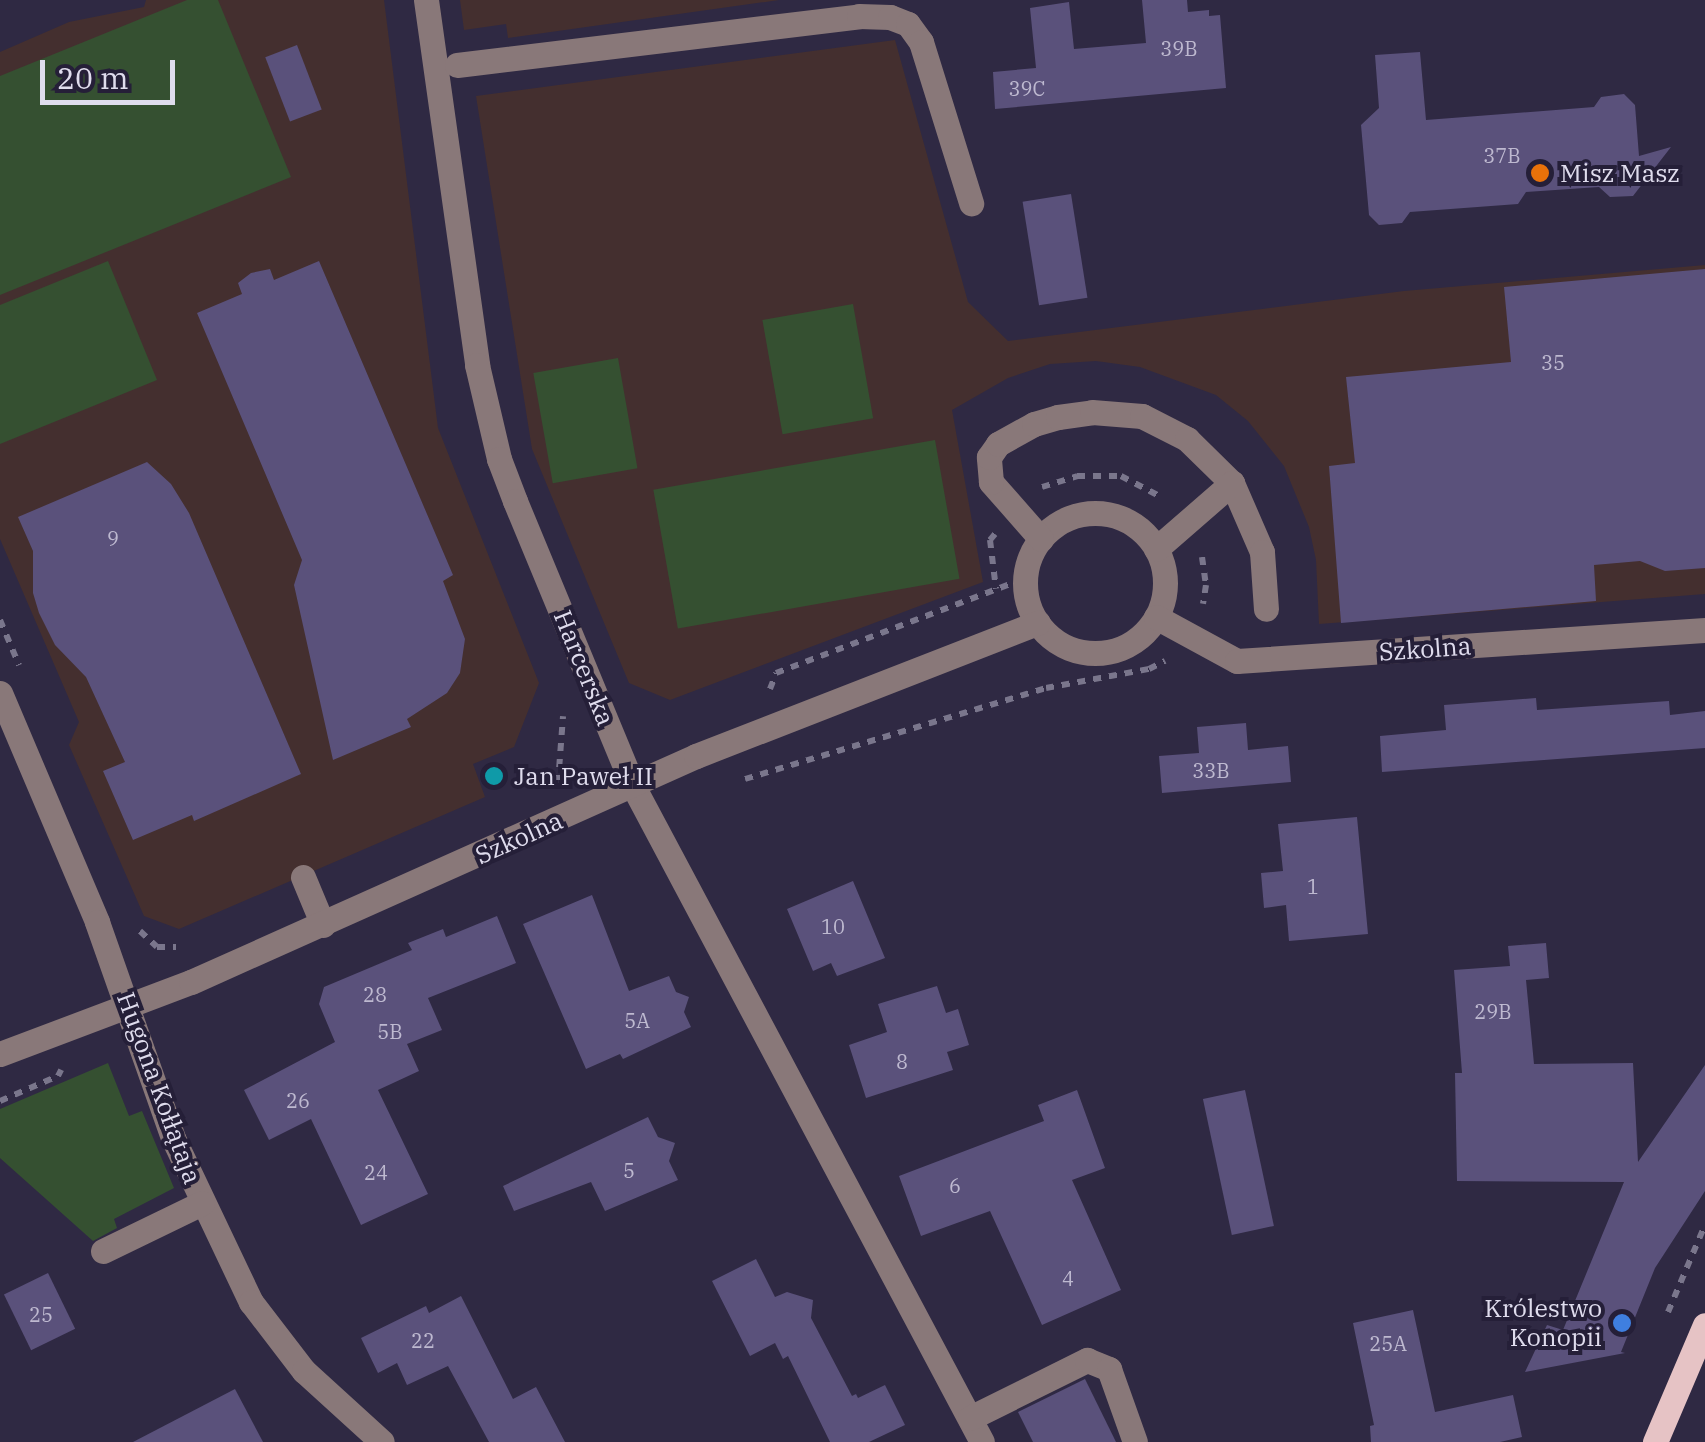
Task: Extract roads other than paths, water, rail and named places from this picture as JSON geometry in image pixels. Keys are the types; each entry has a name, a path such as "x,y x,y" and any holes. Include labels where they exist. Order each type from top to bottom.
{"main road":[{"path":"1656,1442 1705,1325"}],"street":[{"name":"Harcerska","path":"426,0 486,411 510,487 632,784 982,1442"},
{"path":"458,65 858,16 890,17 908,24 921,42 972,203"},
{"path":"1041,539 991,482 989,457 998,444 1046,420 1092,412 1142,416 1187,439 1232,483 1262,552 1266,609"},
{"path":"1156,550 1232,483"},
{"path":"1101,513 1138,527 1156,550 1165,579 1156,617 1127,645 1108,651 1068,648 1038,624 1028,606 1026,578 1041,539 1063,520 1101,513"},
{"name":"Szkolna","path":"1156,617 1237,661 1705,630"},
{"name":"Szkolna","path":"0,1054 191,982 571,815 632,784 1038,624"},
{"name":"Hugona Kołłątaja","path":"0,692 128,1004 173,1138 260,1317 304,1371 382,1442"},
{"path":"303,877 322,925"},
{"path":"104,1252 202,1202"},
{"path":"970,1418 1087,1360 1109,1368 1135,1442"}],"place":[{"name":"Misz Masz","path":"1540,173"},
{"name":"Jan Paweł II","path":"494,776"},
{"name":"Królestwo Konopii","path":"1622,1323"}]}
